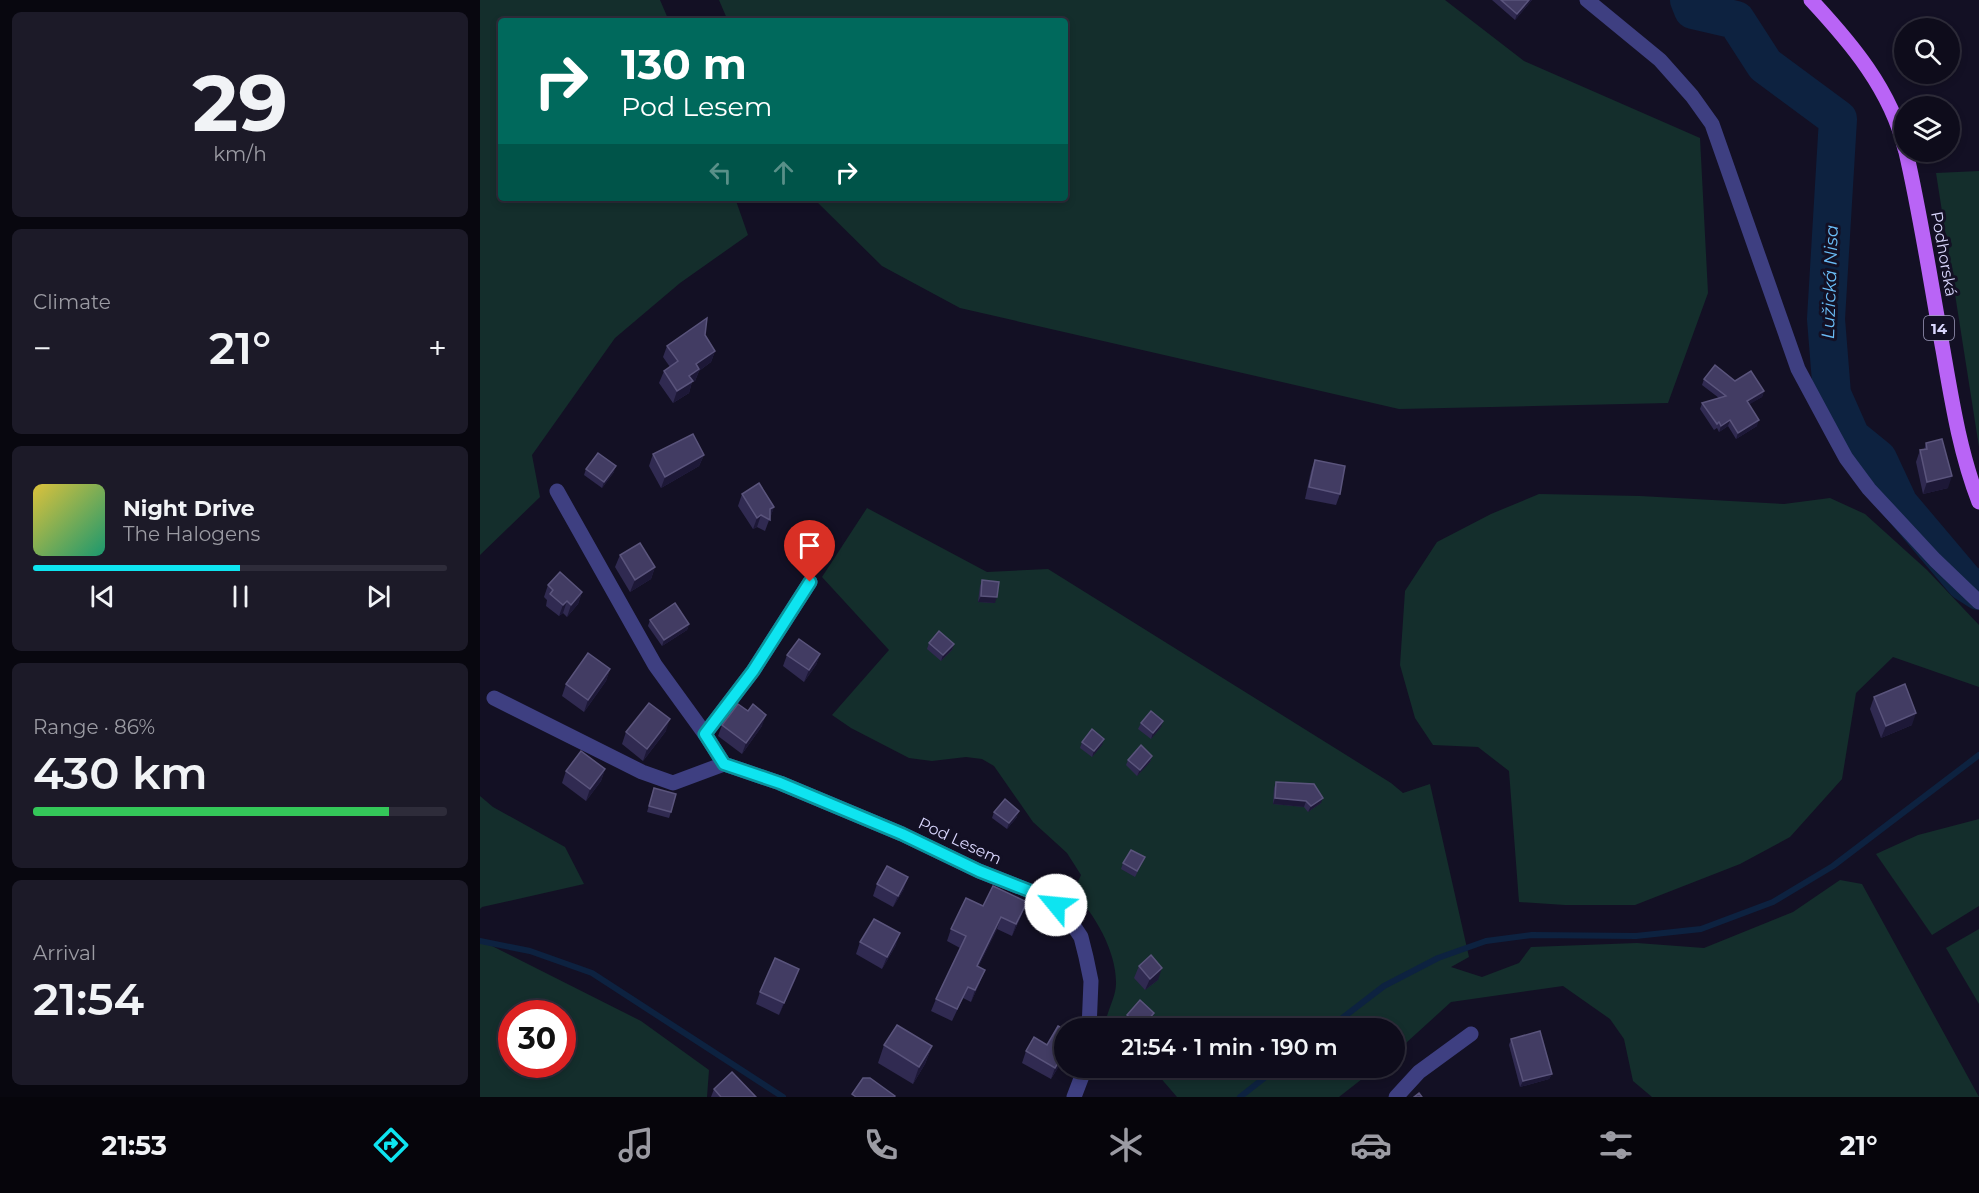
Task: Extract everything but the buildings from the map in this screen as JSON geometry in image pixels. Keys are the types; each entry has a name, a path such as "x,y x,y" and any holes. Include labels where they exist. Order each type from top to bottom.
{"main road":[{"name":"Podhorská","path":"1811,0 1851,46 1885,94 1894,119"},
{"name":"Podhorská","path":"1908,162 1917,200 1953,408 1968,472 1979,502"}],"street":[{"path":"1587,0 1660,60 1712,123 1798,369 1846,458 1869,489 1935,560 1979,602"},
{"path":"494,698 642,772 673,783 724,764 655,665 557,491"},
{"path":"705,734 753,671 810,582"},
{"name":"Pod Lesem","path":"724,764 780,783 902,834 979,871 1040,895 1056,905 1081,938 1091,981 1089,1018"},
{"path":"1396,1097 1419,1072 1471,1034"},
{"path":"1074,1097 1081,1078"}],"green space":[{"path":"480,0 660,0 668,18 498,18 498,201 736,201 748,235 680,283 615,338 532,455 540,497 480,555"},
{"path":"719,0 1445,0 1524,61 1700,138 1708,293 1668,403 1399,409 960,308 882,266 816,201 1068,201 1068,18 727,18"},
{"path":"1979,171 1979,447 1936,173"},
{"path":"1539,494 1640,496 1784,504 1830,498 1865,514 1927,570 1979,625 1979,687 1893,657 1856,693 1842,779 1790,837 1740,864 1635,905 1565,905 1519,902 1509,771 1478,747 1433,745 1415,718 1400,665 1405,591 1437,542 1491,514"},
{"path":"867,508 987,572 1048,569 1391,783 1403,793 1430,784 1469,957 1451,967 1482,977 1519,963 1531,947 1637,943 1704,948 1793,912 1840,880 1862,884 1979,1097 1652,1097 1633,1081 1624,1039 1610,1019 1563,986 1451,1002 1405,1044 1405,1018 1109,1018 1107,1016 1116,984 1113,960 1097,922 1073,893 1081,875 1067,853 1033,822 994,766 982,759 966,757 932,761 909,758 851,728 832,715 889,650 822,577"},
{"path":"480,796 493,807 565,847 584,884 480,909"},
{"path":"1979,819 1979,906 1932,935 1876,854 1918,835"},
{"path":"1979,929 1979,1004 1946,948"},
{"path":"480,940 641,1021 709,1070 707,1097 480,1097"},
{"path":"1161,1078 1363,1078 1339,1097 1177,1097"}],"waterway":[{"name":"Lužická Nisa","path":"1689,0 1693,10 1736,20 1765,65 1838,119 1826,319 1832,394 1851,437 1878,459 1899,504 1965,582 1979,591"},
{"path":"1342,1018 1384,986 1438,958 1486,941 1532,935 1636,936 1701,929 1773,902 1833,866 1979,755"},
{"path":"480,941 530,951 592,973 783,1097"},
{"path":"1240,1097 1264,1078"}],"route":[{"path":"810,582 753,671 705,734 724,764 780,783 902,834 979,871 1040,895 1056,905"}]}
